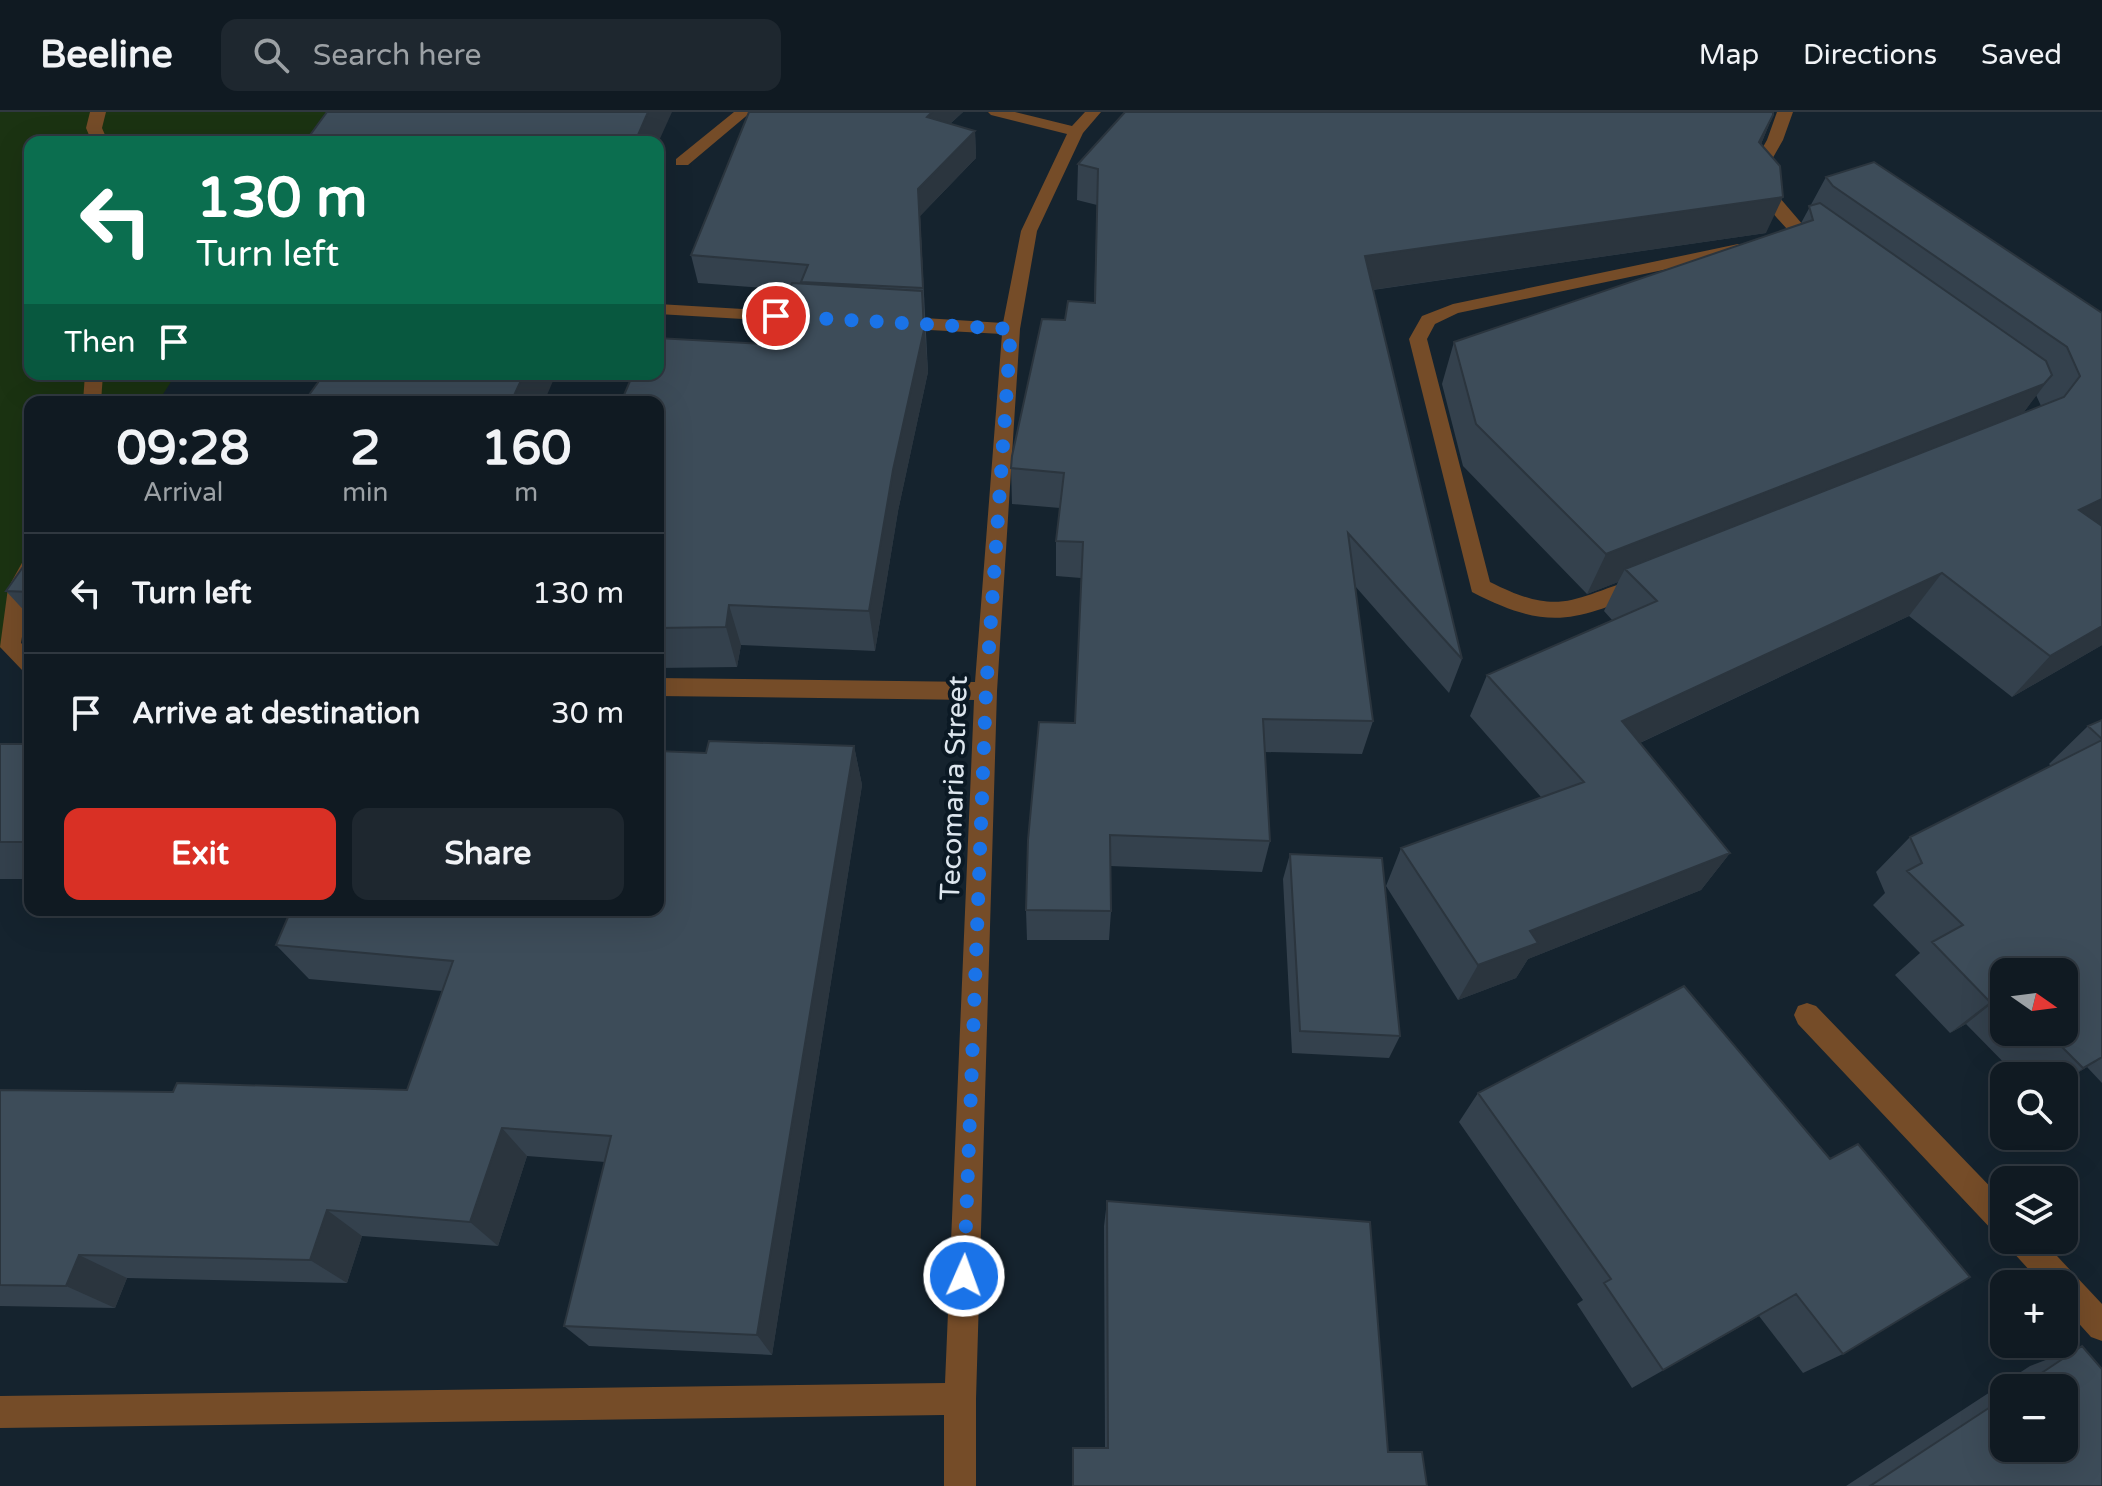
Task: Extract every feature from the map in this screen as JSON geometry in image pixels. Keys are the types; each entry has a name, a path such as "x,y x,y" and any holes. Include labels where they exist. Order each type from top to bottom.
{"street":[{"path":"97,136 94,128 98,112"},
{"path":"682,162 743,112"},
{"path":"996,112 1076,131"},
{"name":"Tecomaria Street","path":"960,1486 960,1399 986,691 1011,329 1029,231 1076,131 1093,112"},
{"path":"1785,112 1775,140 1754,177 1795,237 1828,254"},
{"path":"1653,580 1594,604 1553,614 1513,605 1480,587 1418,339 1428,320 1453,309 1757,245"},
{"path":"664,309 827,319"},
{"path":"873,321 1011,329"},
{"path":"24,578 19,588 10,645 24,658"},
{"path":"664,687 986,691"},
{"path":"1807,1015 1990,1207"},
{"path":"2034,1254 2049,1270"},
{"path":"2078,1301 2102,1326"},
{"path":"0,1412 960,1399"}],"green space":[{"path":"0,112 343,112 328,136 24,136 24,380 172,380 162,396 24,396 24,611 0,649"}],"building":[{"path":"327,112 648,112 638,136 309,136"},
{"path":"749,112 932,112 927,117 975,131 918,189 923,288 801,282 808,265 691,255"},
{"path":"1125,112 1773,112 1759,142 1780,166 1783,197 1365,256 1462,659 1348,533 1373,721 1263,719 1270,841 1110,835 1111,911 1026,910 1028,840 1039,722 1075,723 1083,542 1056,541 1064,473 1011,468 1012,456 1042,319 1065,320 1068,301 1095,303 1098,169 1078,164"},
{"path":"1874,162 2102,313 2102,499 2079,510 2102,526 2102,626 2050,656 1942,573 1622,721 1730,853 1530,931 1538,943 1478,965 1401,848 1584,782 1487,675 1657,601 1625,569 2064,397 2080,376 2067,347 1833,186 1826,177"},
{"path":"1820,203 2046,361 2052,375 2044,384 1606,554 1476,424 1454,342 1813,220 1809,206"},
{"path":"792,283 922,291 924,330 893,470 869,611 729,605 726,627 664,628 664,396 624,396 630,380 664,380 664,338 766,344"},
{"path":"320,380 521,380 514,396 308,396"},
{"path":"24,566 24,592 6,591"},
{"path":"2102,720 2102,739 2088,726"},
{"path":"2102,740 2102,1057 2083,1068 2061,1046 2078,1046 2078,958 1990,958 1990,1002 1932,942 1963,925 1907,871 1922,863 1910,837"},
{"path":"709,741 854,746 757,1335 564,1326 611,1136 502,1128 470,1222 327,1210 310,1260 79,1255 66,1286 0,1285 0,1090 173,1092 177,1083 407,1090 453,961 276,945 288,916 664,916 664,751 706,753"},
{"path":"0,744 24,744 24,842 0,842"},
{"path":"1290,854 1382,858 1400,1036 1300,1031"},
{"path":"1684,986 1830,1159 1858,1144 1970,1277 1843,1354 1796,1294 1663,1370 1604,1283 1611,1279 1478,1093"},
{"path":"1107,1201 1370,1222 1388,1452 1422,1452 1427,1486 1073,1486 1073,1448 1108,1448"},
{"path":"2082,1346 2102,1369 2102,1486 1870,1486 1990,1407 1990,1462 2078,1462 2078,1374 2040,1374 2064,1358 2078,1358 2078,1349"}],"route":[{"path":"776,316 1011,329 986,691 964,1276"}]}
